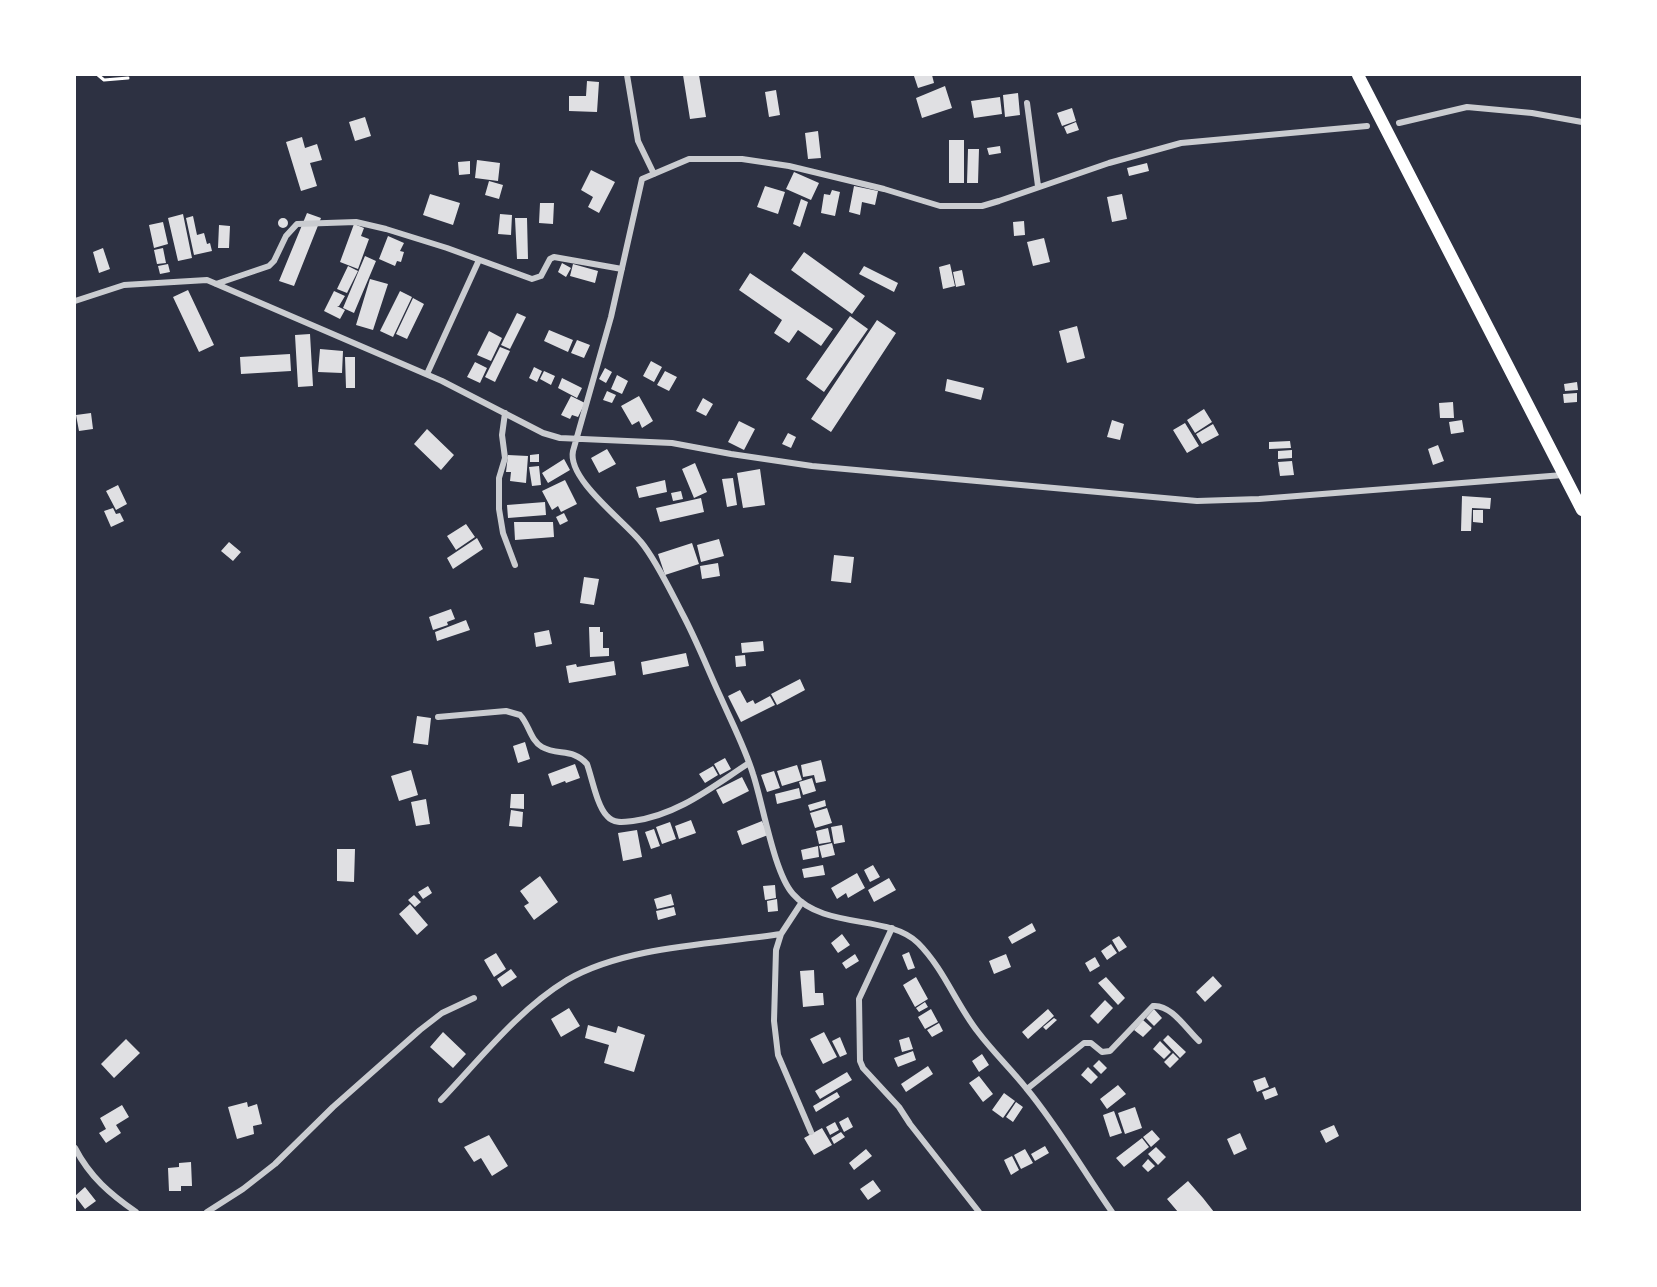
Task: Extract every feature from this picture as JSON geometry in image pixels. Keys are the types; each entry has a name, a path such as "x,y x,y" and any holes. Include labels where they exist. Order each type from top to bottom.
{"main road":[{"path":"1358,75 1563,475 1577,490 1582,510"}],"street":[{"path":"627,75 638,141 654,174"},
{"path":"1027,104 1038,186"},
{"path":"1399,123 1467,107 1532,113 1582,122"},
{"path":"1112,1212 1027,1089 977,1031 936,966 918,943 907,934 892,928 847,920 818,910 802,902 786,883 749,763 683,615 642,543 588,487 574,468 572,458 596,373 642,179 689,159 742,159 800,169 950,207 982,206 1109,162 1181,143 1367,126"},
{"path":"216,284 269,266 292,228 303,223 356,222 406,235 532,279 541,276 550,259 554,257 622,269"},
{"path":"427,374 479,260"},
{"path":"75,301 124,285 207,280 427,374 543,432 560,438 672,443 812,466 1197,501 1259,499 1563,475"},
{"path":"505,413 502,435 505,458 500,478 500,509 503,533 515,565"},
{"path":"438,717 506,711 520,715 538,745 544,749 576,754 582,758 587,764 602,809 607,817 619,823 650,819 675,810 749,763"},
{"path":"802,902 781,934 776,950 774,1022 778,1055 811,1132"},
{"path":"892,928 859,999 860,1061 863,1068 899,1107 979,1212"},
{"path":"441,1100 524,1012 569,979 614,961 682,946 781,934"},
{"path":"207,1212 243,1189 275,1164 333,1107 420,1030 442,1013 474,998"},
{"path":"1027,1089 1084,1043 1091,1043 1102,1052 1110,1051 1153,1006 1163,1007 1170,1012 1199,1041"},
{"path":"75,1150 96,1180 111,1195 136,1212"}],"path":[{"path":"98,75 104,80 128,78"}],"building":[{"path":"683,75 699,75 706,117 690,119"},
{"path":"932,75 934,83 918,88 914,76"},
{"path":"587,81 599,82 597,112 569,111 569,96 586,96"},
{"path":"945,86 952,108 922,118 916,98"},
{"path":"776,90 780,115 769,117 765,92"},
{"path":"1018,93 1020,115 1005,117 1003,95"},
{"path":"1000,97 1002,114 974,118 971,101"},
{"path":"1072,108 1076,121 1062,126 1057,113"},
{"path":"365,117 371,136 355,141 349,122"},
{"path":"1076,122 1079,130 1067,134 1064,127"},
{"path":"818,131 821,158 808,159 805,133"},
{"path":"302,137 305,148 317,144 322,160 310,163 317,186 301,191 286,142"},
{"path":"949,140 964,140 964,183 949,183"},
{"path":"1000,146 1001,153 989,155 987,148"},
{"path":"968,149 979,149 978,183 967,183"},
{"path":"477,160 500,163 498,181 475,178"},
{"path":"470,161 470,174 459,175 458,162"},
{"path":"1147,163 1149,171 1129,176 1127,168"},
{"path":"591,170 615,182 599,213 588,207 593,197 581,190"},
{"path":"794,172 819,183 811,200 786,189"},
{"path":"489,181 503,185 499,199 485,195"},
{"path":"765,186 785,192 778,214 757,207"},
{"path":"854,186 878,191 875,205 862,202 860,215 849,212"},
{"path":"832,190 840,192 835,216 821,213 824,194 830,195"},
{"path":"430,194 460,203 453,225 423,215"},
{"path":"1122,194 1127,219 1112,222 1107,197"},
{"path":"801,199 808,202 800,227 793,224"},
{"path":"540,203 554,203 553,224 539,223"},
{"path":"307,213 321,218 294,286 279,281"},
{"path":"183,214 192,258 178,261 168,218"},
{"path":"500,214 512,215 511,235 498,234"},
{"path":"193,216 197,235 204,233 212,251 194,255 186,218"},
{"path":"283,218 287,219 287,227 283,228 279,227 278,223 279,219"},
{"path":"515,218 527,218 528,259 517,259"},
{"path":"1024,221 1025,235 1014,236 1013,222"},
{"path":"163,222 168,244 154,248 149,225"},
{"path":"354,224 364,228 361,236 369,239 358,269 340,262"},
{"path":"219,225 230,226 229,248 218,248"},
{"path":"388,236 404,243 400,251 404,252 401,262 397,261 395,266 379,259"},
{"path":"1044,238 1050,262 1033,266 1027,242"},
{"path":"103,248 110,269 99,273 93,252"},
{"path":"163,248 166,263 157,264 154,250"},
{"path":"804,252 865,296 852,314 791,270"},
{"path":"365,256 376,261 354,313 343,308"},
{"path":"562,263 571,268 566,277 558,272"},
{"path":"168,264 170,272 160,274 158,266"},
{"path":"573,264 598,271 595,283 570,276"},
{"path":"950,264 955,286 943,289 939,267"},
{"path":"348,266 358,271 347,293 337,289"},
{"path":"864,266 898,283 894,292 859,274"},
{"path":"962,270 965,285 956,287 953,272"},
{"path":"750,273 833,329 821,346 798,330 789,343 774,333 782,320 739,290"},
{"path":"370,279 388,284 373,330 356,325"},
{"path":"188,290 214,345 199,352 173,297"},
{"path":"334,291 345,296 337,306 345,310 340,319 324,311"},
{"path":"400,291 412,297 393,337 380,331"},
{"path":"413,298 424,304 407,339 396,334"},
{"path":"517,313 526,317 510,349 501,345"},
{"path":"850,316 868,329 824,392 806,379"},
{"path":"877,320 896,333 831,432 811,419"},
{"path":"1077,326 1085,358 1067,363 1059,331"},
{"path":"549,330 573,340 568,352 544,341"},
{"path":"489,331 502,338 491,361 477,355"},
{"path":"310,334 313,386 298,387 295,335"},
{"path":"577,340 590,345 584,358 571,353"},
{"path":"500,347 510,351 495,382 485,377"},
{"path":"320,349 343,351 342,373 318,372"},
{"path":"290,354 291,371 241,374 240,357"},
{"path":"345,357 355,357 355,388 346,388"},
{"path":"651,361 662,367 654,382 643,376"},
{"path":"475,362 487,368 480,383 467,377"},
{"path":"534,367 542,371 537,382 529,378"},
{"path":"605,368 612,372 606,383 599,379"},
{"path":"544,371 555,376 551,385 540,379"},
{"path":"665,371 677,377 669,391 657,385"},
{"path":"617,375 628,381 622,394 611,389"},
{"path":"562,378 582,388 577,398 558,388"},
{"path":"947,379 984,388 981,400 945,391"},
{"path":"1577,382 1578,390 1565,391 1564,384"},
{"path":"607,391 616,395 612,403 603,400"},
{"path":"1577,393 1577,402 1564,403 1563,394"},
{"path":"571,396 585,403 578,417 572,415 570,419 561,415"},
{"path":"639,396 653,421 642,428 639,421 632,425 621,406"},
{"path":"703,398 713,404 706,416 696,411"},
{"path":"1453,402 1454,418 1440,418 1439,403"},
{"path":"1204,409 1212,422 1195,433 1187,420"},
{"path":"91,413 93,429 79,431 76,415"},
{"path":"1112,420 1124,424 1120,440 1107,437"},
{"path":"1462,420 1464,432 1451,434 1449,422"},
{"path":"739,421 755,429 744,450 728,442"},
{"path":"1185,423 1199,446 1187,453 1173,430"},
{"path":"1213,424 1219,435 1202,444 1196,434"},
{"path":"427,429 454,455 441,470 414,444"},
{"path":"788,433 796,437 791,448 782,444"},
{"path":"1290,441 1291,448 1269,449 1269,442"},
{"path":"1438,445 1444,461 1433,465 1428,449"},
{"path":"607,449 616,464 599,473 591,458"},
{"path":"1292,450 1292,458 1278,459 1278,451"},
{"path":"539,454 539,462 530,462 530,455"},
{"path":"508,455 528,456 526,483 510,481 511,472 506,472"},
{"path":"564,459 570,470 548,483 542,473"},
{"path":"1292,461 1294,475 1280,476 1278,462"},
{"path":"695,463 707,492 694,498 682,469"},
{"path":"539,466 541,485 532,486 529,467"},
{"path":"760,469 765,505 743,508 737,473"},
{"path":"733,478 737,505 727,507 722,479"},
{"path":"565,480 577,504 561,512 558,506 552,510 542,491"},
{"path":"665,480 667,492 639,498 636,487"},
{"path":"118,485 127,504 116,510 106,491"},
{"path":"681,491 683,499 673,501 671,493"},
{"path":"1462,496 1491,498 1490,509 1472,508 1471,531 1461,531"},
{"path":"701,498 704,512 660,522 656,508"},
{"path":"545,502 546,515 508,518 507,505"},
{"path":"113,508 116,514 120,513 124,521 111,527 104,511"},
{"path":"1473,510 1483,510 1483,523 1473,522"},
{"path":"564,513 568,521 560,525 556,517"},
{"path":"514,522 553,522 554,537 515,540"},
{"path":"466,524 475,537 456,550 447,536"},
{"path":"477,538 483,549 453,569 447,558"},
{"path":"719,539 724,556 701,562 697,545"},
{"path":"229,542 241,552 233,561 221,551"},
{"path":"692,543 699,564 665,575 658,554"},
{"path":"834,555 854,557 851,583 831,581"},
{"path":"718,563 720,576 702,579 700,566"},
{"path":"584,577 599,579 594,605 580,603"},
{"path":"451,609 455,619 447,622 448,625 433,630 429,617"},
{"path":"466,620 470,630 437,641 435,632"},
{"path":"589,627 600,627 600,632 603,632 603,648 609,648 609,656 590,657"},
{"path":"549,630 552,644 536,647 534,633"},
{"path":"763,641 764,651 742,653 741,643"},
{"path":"686,653 689,666 643,675 641,662"},
{"path":"745,655 746,666 736,667 735,656"},
{"path":"614,661 616,675 569,683 566,666 576,664 577,667"},
{"path":"800,679 805,690 777,705 771,694"},
{"path":"740,690 747,703 753,700 755,704 770,696 775,705 741,722 728,696"},
{"path":"417,716 431,718 428,745 413,743"},
{"path":"525,742 530,759 518,763 513,746"},
{"path":"725,758 731,769 720,775 714,764"},
{"path":"821,760 826,781 816,783 814,775 803,777 801,765"},
{"path":"575,764 580,778 552,786 548,774"},
{"path":"797,765 802,780 782,786 777,771"},
{"path":"713,766 718,775 705,783 699,774"},
{"path":"411,770 418,795 399,801 391,776"},
{"path":"774,771 780,788 767,792 761,775"},
{"path":"742,777 749,791 723,804 716,790"},
{"path":"812,778 816,791 803,795 799,782"},
{"path":"799,788 801,798 777,804 775,794"},
{"path":"511,794 524,794 524,809 510,808"},
{"path":"426,799 430,824 416,826 411,802"},
{"path":"825,800 826,806 810,811 808,805"},
{"path":"827,808 832,823 815,828 810,813"},
{"path":"511,810 523,812 522,827 509,826"},
{"path":"691,820 696,833 679,839 675,826"},
{"path":"762,821 768,835 742,845 737,831"},
{"path":"670,822 676,839 662,844 656,827"},
{"path":"842,825 845,842 834,844 831,827"},
{"path":"828,828 831,842 819,844 816,831"},
{"path":"654,829 660,846 651,849 645,832"},
{"path":"637,830 642,857 623,861 618,833"},
{"path":"832,843 835,855 822,858 819,846"},
{"path":"818,846 819,857 803,860 801,850"},
{"path":"337,849 355,849 354,882 337,881"},
{"path":"823,865 825,875 804,878 802,869"},
{"path":"873,865 880,877 870,882 864,870"},
{"path":"857,873 865,888 848,898 846,893 837,899 831,888"},
{"path":"540,876 558,902 534,920 524,906 529,903 520,891"},
{"path":"889,878 896,890 874,902 868,890"},
{"path":"775,885 776,898 765,900 763,886"},
{"path":"428,886 432,893 423,899 418,892"},
{"path":"671,894 674,905 657,909 654,899"},
{"path":"414,895 421,902 415,907 408,900"},
{"path":"777,899 778,911 768,912 767,901"},
{"path":"410,904 428,925 417,935 399,914"},
{"path":"674,907 676,915 658,920 656,911"},
{"path":"1032,923 1036,931 1012,944 1008,937"},
{"path":"842,934 850,945 838,953 831,943"},
{"path":"1119,936 1127,947 1119,952 1112,940"},
{"path":"1111,944 1117,953 1107,960 1101,951"},
{"path":"909,952 915,968 908,970 902,955"},
{"path":"496,953 506,969 494,977 484,960"},
{"path":"855,954 859,961 846,969 842,963"},
{"path":"1006,954 1011,967 994,974 989,961"},
{"path":"1095,957 1100,966 1090,972 1085,963"},
{"path":"511,969 517,977 502,987 497,979"},
{"path":"814,970 815,993 823,993 824,1005 803,1007 800,971"},
{"path":"1213,976 1222,986 1205,1002 1196,992"},
{"path":"916,977 928,999 915,1007 903,985"},
{"path":"1106,977 1125,998 1118,1005 1098,983"},
{"path":"1105,1000 1113,1008 1098,1024 1090,1016"},
{"path":"925,1002 928,1007 919,1012 916,1008"},
{"path":"569,1008 580,1026 561,1037 551,1019"},
{"path":"931,1009 938,1022 925,1029 918,1017"},
{"path":"1048,1009 1054,1016 1028,1039 1022,1032"},
{"path":"1154,1009 1162,1018 1154,1026 1146,1018"},
{"path":"1054,1018 1057,1020 1046,1030 1043,1027"},
{"path":"1143,1020 1152,1028 1143,1037 1134,1030"},
{"path":"939,1023 943,1031 932,1037 927,1030"},
{"path":"588,1025 616,1033 618,1026 645,1035 634,1072 604,1063 609,1045 585,1038"},
{"path":"443,1032 466,1054 453,1068 430,1047"},
{"path":"824,1032 837,1057 823,1064 810,1039"},
{"path":"1168,1035 1186,1052 1180,1058 1163,1040"},
{"path":"840,1037 847,1054 840,1057 832,1041"},
{"path":"909,1037 913,1049 902,1052 899,1040"},
{"path":"126,1039 140,1053 114,1078 101,1064"},
{"path":"1160,1041 1171,1052 1164,1059 1153,1049"},
{"path":"913,1051 916,1060 898,1067 894,1058"},
{"path":"1173,1053 1179,1059 1170,1068 1164,1062"},
{"path":"982,1054 989,1065 979,1072 972,1061"},
{"path":"1099,1060 1107,1068 1101,1074 1093,1066"},
{"path":"928,1066 933,1074 906,1092 901,1084"},
{"path":"1088,1067 1098,1077 1091,1084 1081,1075"},
{"path":"847,1072 852,1080 820,1099 815,1091"},
{"path":"979,1076 993,1094 983,1102 969,1083"},
{"path":"1265,1077 1269,1087 1257,1092 1253,1081"},
{"path":"1118,1085 1126,1094 1107,1109 1100,1099"},
{"path":"1275,1087 1278,1095 1265,1100 1262,1092"},
{"path":"837,1092 840,1097 816,1112 813,1106"},
{"path":"1004,1093 1015,1101 1003,1118 992,1110"},
{"path":"247,1102 248,1107 257,1104 262,1124 253,1126 254,1134 237,1139 228,1107"},
{"path":"1016,1102 1023,1107 1013,1122 1006,1117"},
{"path":"122,1105 129,1117 116,1125 121,1133 106,1143 99,1133 106,1129 100,1118"},
{"path":"1135,1107 1142,1128 1125,1134 1118,1113"},
{"path":"1114,1111 1122,1133 1110,1137 1103,1115"},
{"path":"848,1117 853,1127 844,1132 839,1122"},
{"path":"835,1122 839,1130 830,1135 826,1127"},
{"path":"1334,1125 1339,1136 1326,1143 1320,1131"},
{"path":"822,1128 832,1145 814,1155 804,1138"},
{"path":"1152,1130 1160,1139 1151,1147 1143,1137"},
{"path":"841,1132 845,1137 834,1144 831,1138"},
{"path":"1240,1133 1247,1149 1234,1155 1227,1139"},
{"path":"489,1135 508,1166 492,1176 481,1158 474,1162 464,1147"},
{"path":"1142,1138 1149,1147 1124,1167 1116,1158"},
{"path":"1045,1146 1049,1153 1035,1161 1031,1154"},
{"path":"1156,1147 1166,1157 1158,1165 1148,1154"},
{"path":"866,1149 872,1156 854,1170 849,1163"},
{"path":"1025,1149 1033,1163 1021,1169 1014,1155"},
{"path":"1012,1156 1019,1170 1011,1175 1004,1160"},
{"path":"1148,1159 1155,1166 1148,1172 1142,1166"},
{"path":"191,1162 192,1186 181,1186 181,1191 169,1191 168,1168 179,1167 179,1163"},
{"path":"873,1180 881,1191 868,1200 860,1189"},
{"path":"1188,1181 1214,1212 1178,1212 1167,1199"},
{"path":"85,1187 96,1201 85,1209 75,1196"}]}
